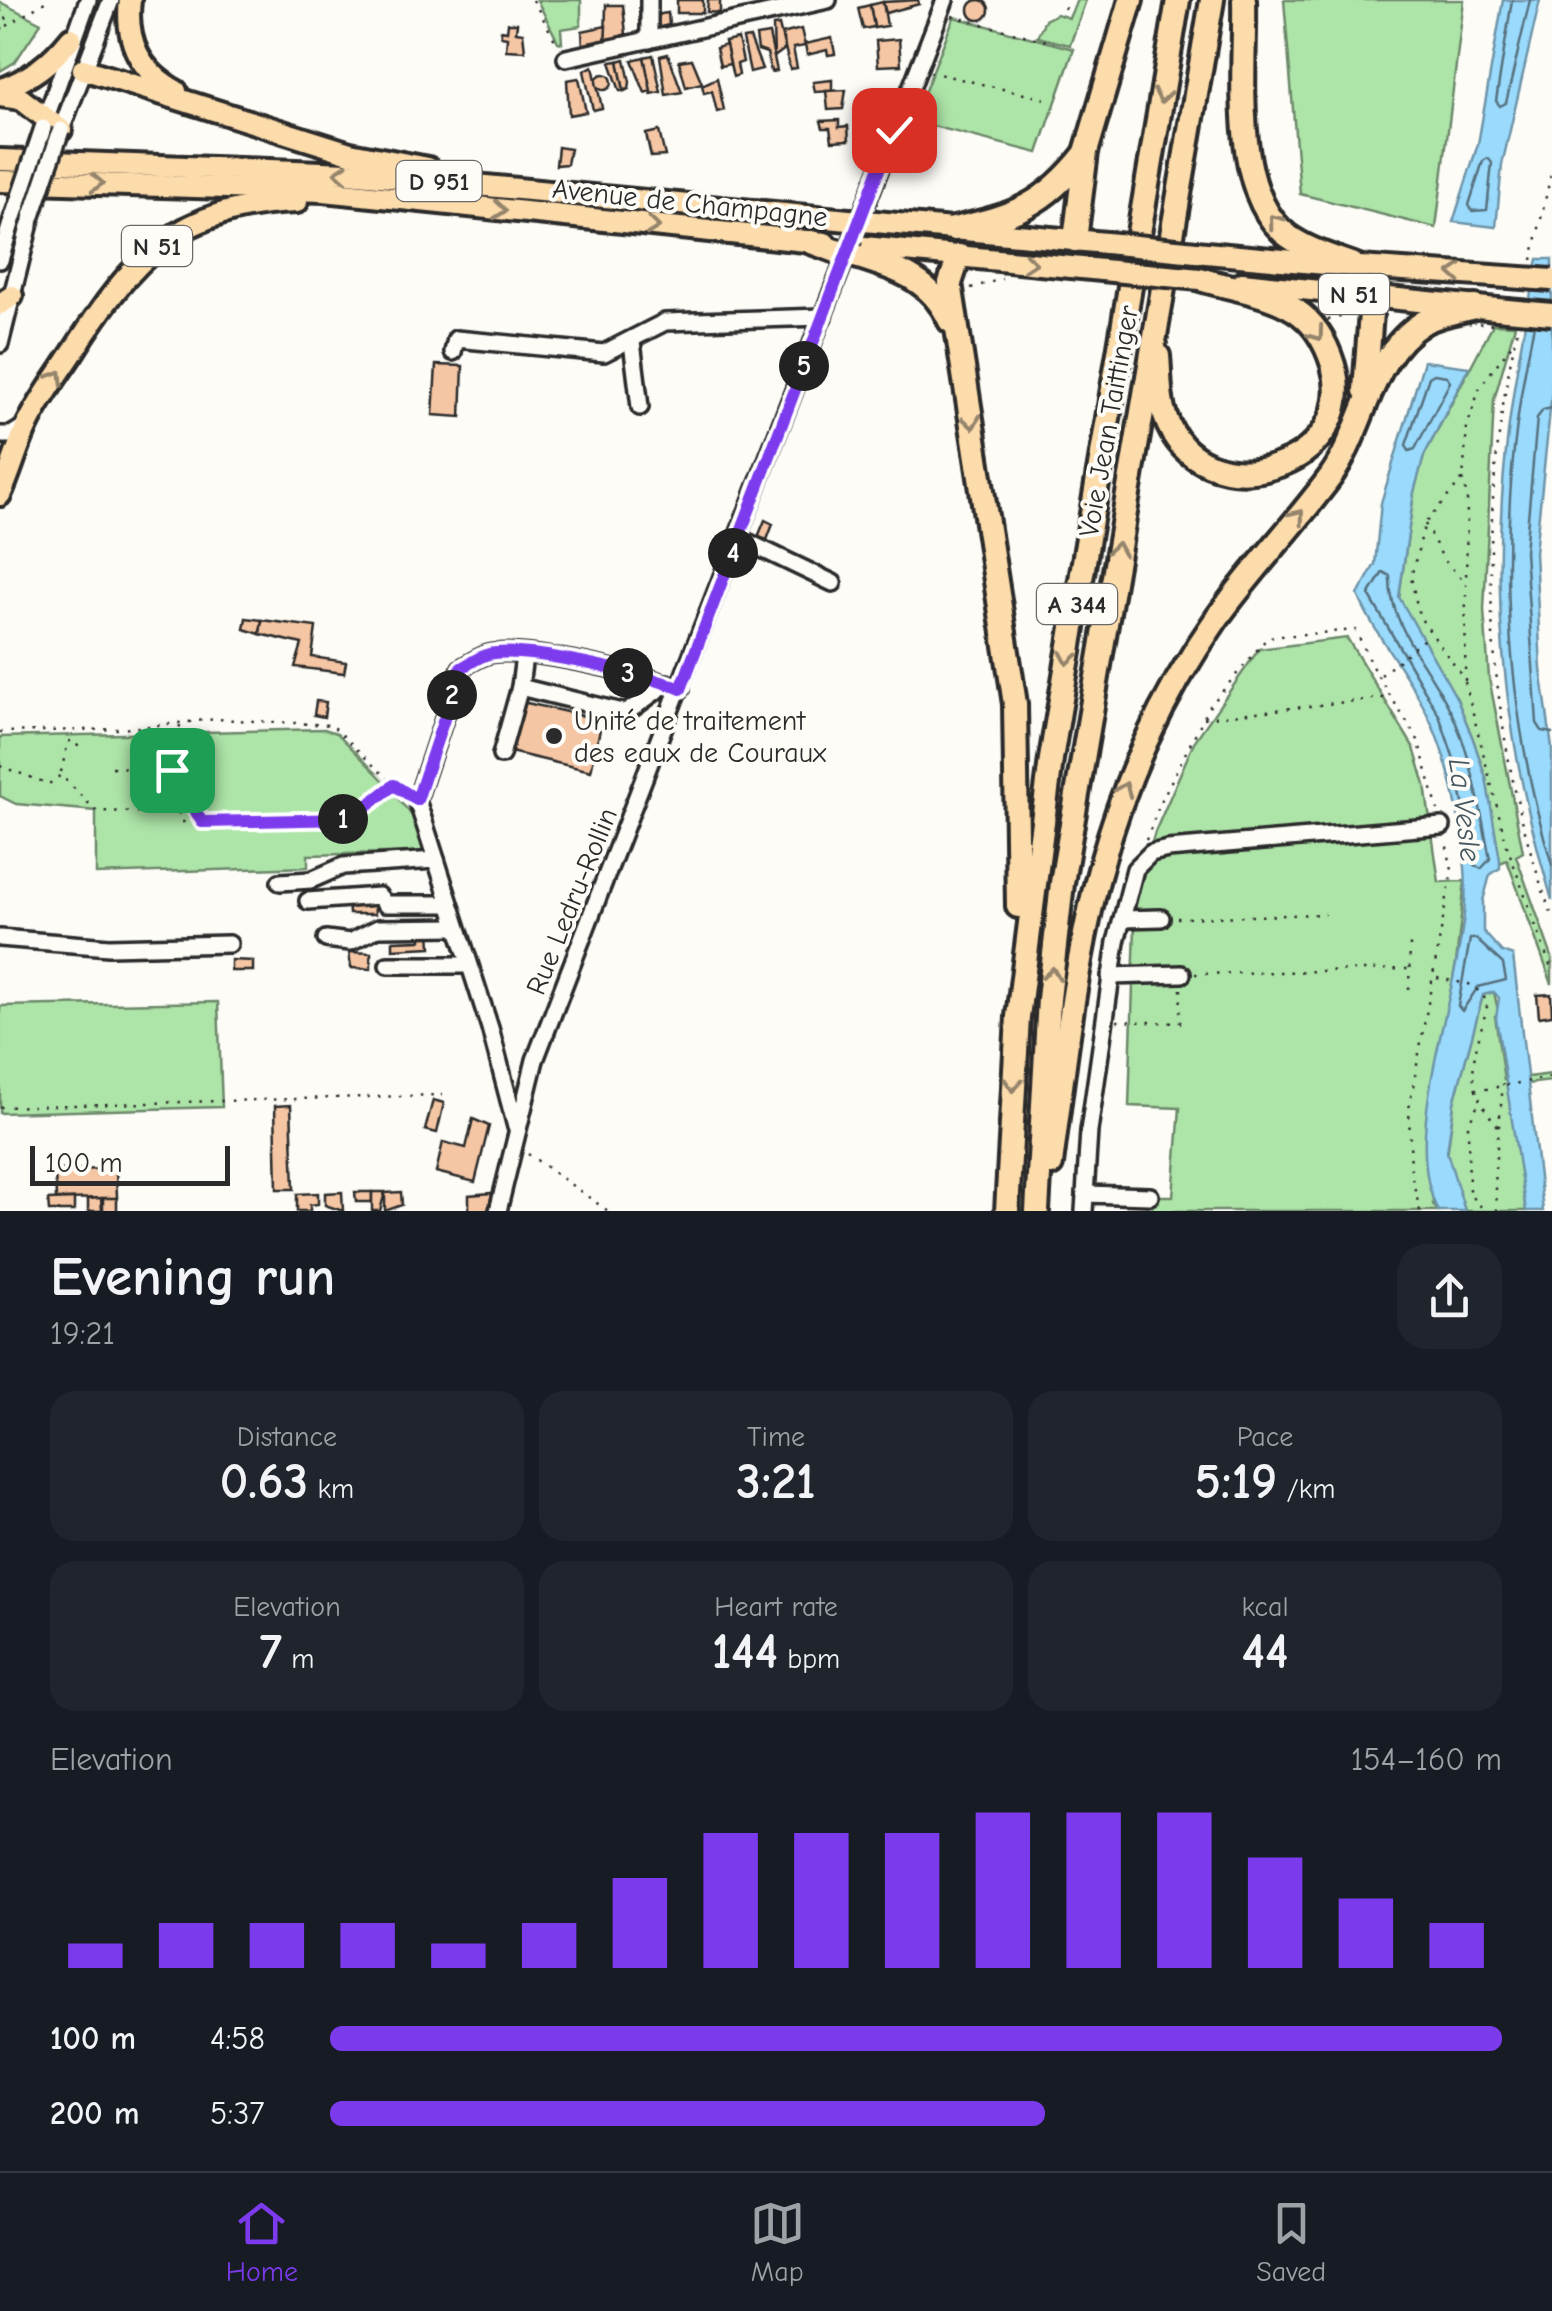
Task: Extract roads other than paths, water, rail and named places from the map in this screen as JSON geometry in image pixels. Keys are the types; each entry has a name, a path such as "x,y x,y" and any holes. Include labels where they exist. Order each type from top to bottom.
{"highway":[{"path":"1075,240 1086,152 1132,0"},
{"name":"Voie Jean Taittinger","path":"1007,1211 1018,1016 1051,758 1178,0"},
{"name":"Voie Jean Taittinger","path":"1036,1211 1049,999 1062,883 1212,0"},
{"path":"1244,0 1248,160 1254,190 1286,235 1359,267"},
{"path":"954,229 1012,216 1028,207 1060,186 1086,152"},
{"path":"810,242 850,250 904,271 925,285 940,299 959,342"},
{"path":"959,256 950,283 1015,704 1018,1016"},
{"path":"1156,318 1164,415 1191,454 1218,468 1248,473 1281,467 1308,450 1329,422 1334,407 1335,372 1323,340 1298,312 1284,303 1200,279"},
{"path":"1362,408 1370,304"},
{"path":"1045,1211 1071,992 1094,882 1128,777 1153,725 1217,618 1331,474 1400,341 1426,321 1475,306"}],"main road":[{"path":"130,0 131,36 138,58 156,80 209,108"},
{"path":"0,93 43,68 71,38"},
{"path":"83,70 375,159 642,192 682,204"},
{"path":"0,93 21,99 50,125"},
{"name":"Avenue de Champagne","path":"0,160 348,173 1359,267 1552,280"},
{"name":"Avenue de Champagne","path":"0,180 324,191 810,242"},
{"name":"N 51","path":"0,496 28,424 109,295 171,234 207,216 253,204 444,205"},
{"path":"959,256 978,232"},
{"path":"1072,267 1075,240"},
{"name":"Avenue de Champagne","path":"850,250 959,256 1200,279 1370,304 1475,306 1552,314"},
{"path":"1359,267 1370,304"}],"street":[{"path":"0,344 6,300 31,219 56,86 88,0"},
{"path":"0,260 50,125 83,70 110,0"},
{"path":"649,0 649,40"},
{"path":"566,58 782,5 828,0"},
{"name":"Rue Ledru-Rollin","path":"498,1211 535,1060 674,686 739,538 943,7"},
{"path":"56,86 83,70"},
{"path":"452,352 456,340 604,353 665,322 823,317"},
{"path":"632,342 640,407"},
{"path":"0,435 11,435 28,424"},
{"path":"739,538 833,583"},
{"path":"516,1138 469,964 417,800 461,668 489,654 524,656 674,686"},
{"path":"501,756 524,656"},
{"path":"520,686 626,713 674,686"},
{"path":"1150,1196 1084,1203 1102,1020 1136,870 1152,853 1442,826"},
{"path":"280,882 311,880 343,866 436,860"},
{"path":"308,902 379,896 385,904 450,904"},
{"path":"1122,919 1161,918"},
{"path":"326,939 350,942 378,928 457,926"},
{"path":"0,938 108,947 229,944"},
{"path":"388,965 469,964"},
{"path":"1110,976 1182,974"}],"water":[{"path":"1503,0 1540,0 1502,165 1496,227 1453,222 1478,144"},
{"path":"1538,259 1552,259 1552,392 1535,552 1541,669 1552,748 1552,900 1513,734 1503,657 1500,581 1509,426"},
{"name":"La Vesle","path":"1424,361 1469,367 1424,456 1414,492 1399,597 1457,699 1486,778 1500,868 1490,875 1483,901 1483,931 1502,952 1513,956 1543,1211 1526,1211 1496,1018 1499,998 1494,992 1483,995 1454,1103 1447,1152 1465,1211 1438,1211 1427,1175 1425,1135 1430,1091 1465,908 1463,850 1449,774 1430,720 1358,595 1375,564 1381,503"}],"place":[{"name":"Unité de traitement des eaux de Couraux","path":"554,736"}]}
